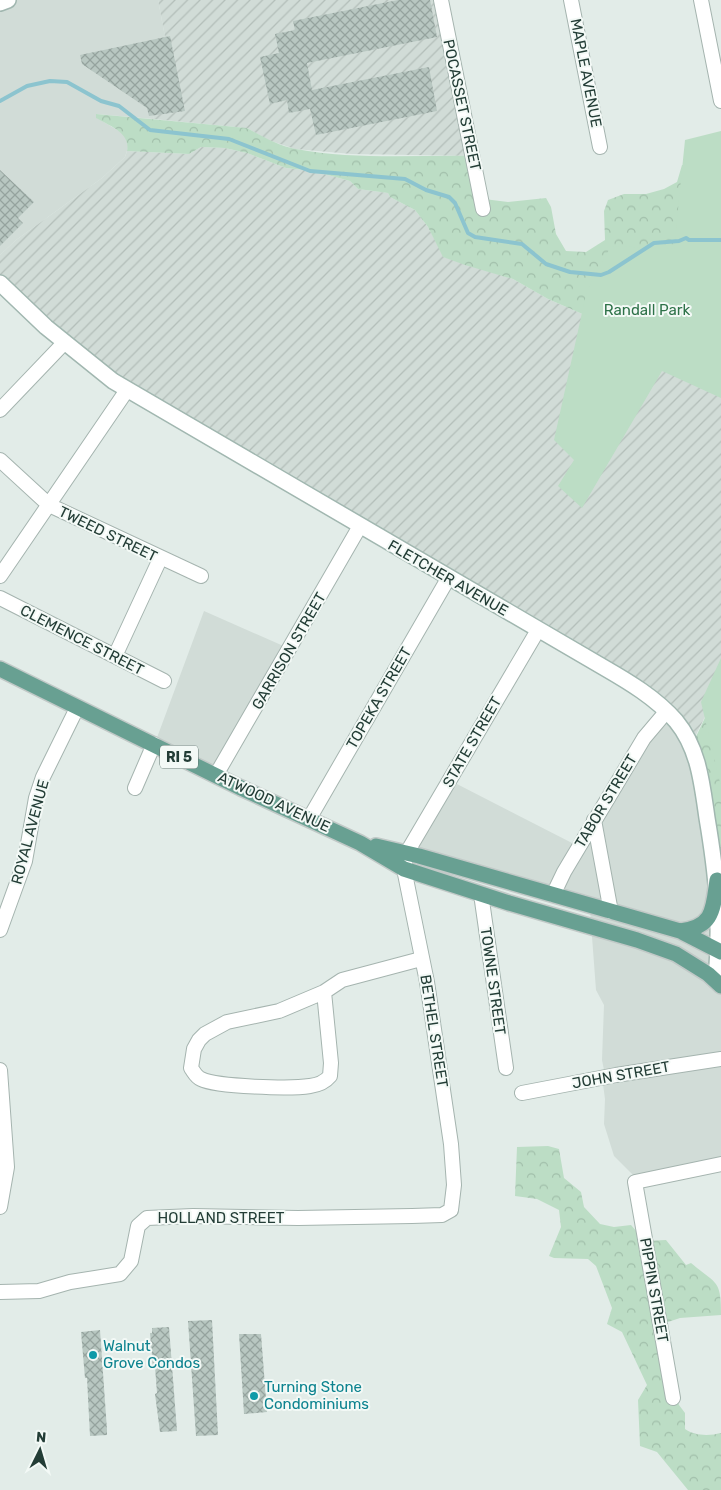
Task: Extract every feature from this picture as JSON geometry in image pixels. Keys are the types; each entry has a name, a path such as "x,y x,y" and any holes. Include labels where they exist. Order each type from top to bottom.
{"main road":[{"name":"ATWOOD AVENUE","path":"0,669 216,776 360,843 404,869 637,940 676,954 718,984"},
{"name":"ATWOOD AVENUE","path":"360,843 406,854 680,931 720,951"},
{"path":"680,931 702,925 710,916 719,886"}],"street":[{"path":"0,4 8,0"},
{"name":"POCASSET STREET","path":"441,0 484,209"},
{"name":"MAPLE AVENUE","path":"571,0 600,147"},
{"path":"701,0 721,101"},
{"name":"FLETCHER AVENUE","path":"0,284 64,343 127,390 616,674 654,699 686,736 700,769 719,886 720,951 718,984"},
{"path":"0,410 64,343"},
{"path":"0,576 127,390"},
{"name":"TWEED STREET","path":"0,460 48,505 160,559 201,576"},
{"name":"GARRISON STREET","path":"216,776 360,526"},
{"path":"115,656 160,559"},
{"name":"TOPEKA STREET","path":"309,819 449,577"},
{"name":"CLEMENCE STREET","path":"0,598 164,681"},
{"name":"STATE STREET","path":"406,854 538,630"},
{"name":"ROYAL AVENUE","path":"0,930 25,861 36,798 43,777 77,708"},
{"name":"TABOR STREET","path":"553,895 594,820 644,738 666,712"},
{"path":"135,788 154,744"},
{"path":"594,820 611,912"},
{"name":"BETHEL STREET","path":"406,854 404,869 427,982 451,1144 454,1186 451,1210"},
{"name":"TOWNE STREET","path":"481,894 506,1068"},
{"path":"324,992 331,1063 330,1076 322,1082 310,1086 254,1086 210,1082 197,1077 191,1068 194,1049 204,1034 227,1022 279,1012 324,992 342,980 421,959"},
{"name":"JOHN STREET","path":"522,1093 616,1075 721,1059"},
{"path":"0,1070 7,1167 0,1207"},
{"name":"PIPPIN STREET","path":"673,1398 635,1182 721,1164"},
{"name":"HOLLAND STREET","path":"0,1292 39,1291 70,1282 120,1274 131,1261 138,1226 147,1218 193,1216 298,1218 412,1216 442,1215 451,1210"}],"shaded area":[{"path":"0,0 158,0 168,53 154,106 153,119 97,114 97,118 124,134 129,144 125,157 102,178 16,240 0,255"},
{"path":"158,0 441,0 473,156 352,154 295,149 268,140 247,128 153,119 154,106 168,53"},
{"path":"201,147 225,148 247,153 286,168 313,171 350,181 358,189 388,193 390,197 415,210 428,227 444,257 513,279 548,299 587,316 663,363 721,395 721,684 692,743 671,714 113,380 0,282 0,255 16,240 102,178 125,157 127,151 189,154"},
{"path":"204,611 288,648 217,774 155,743"},
{"path":"665,712 686,733 721,897 721,1167 637,1179 614,1156 604,1124 605,1099 603,1084 606,1080 602,1060 604,1005 596,990 590,910 409,847 453,782 574,844"}],"green space":[{"path":"96,114 247,128 283,146 340,155 473,156 484,199 508,202 546,198 551,207 556,234 566,251 586,252 605,240 604,211 608,200 624,194 646,194 664,189 677,182 682,165 721,169 721,395 587,316 548,299 513,279 443,257 428,227 415,210 390,197 388,193 358,189 350,181 313,171 286,168 247,153 225,148 201,147 189,154 127,151 126,139 123,135 96,118"},
{"name":"Randall Park","path":"721,131 721,398 662,371 582,508 558,486 574,460 554,440 587,290 611,246 674,249 685,140"},
{"path":"721,658 721,787 701,702"},
{"path":"721,684 721,897 693,743"},
{"path":"548,1146 559,1149 564,1178 581,1192 584,1207 600,1224 614,1227 631,1225 645,1241 666,1240 686,1265 691,1263 716,1284 720,1295 721,1315 680,1318 665,1323 662,1326 679,1405 685,1413 685,1429 702,1435 721,1433 721,1490 688,1490 657,1452 640,1446 638,1400 647,1385 622,1332 607,1324 612,1308 596,1266 588,1259 554,1258 549,1256 561,1227 559,1210 537,1199 515,1196 517,1147"}],"building":[{"path":"398,0 430,0 437,37 307,63 312,90 429,67 437,111 316,135 310,109 289,113 287,100 270,104 260,57 279,53 275,34 295,30 293,21"},
{"path":"170,36 185,111 149,116 147,108 82,64 80,55"},
{"path":"0,170 34,202 18,218 23,223 0,246"},
{"path":"212,1320 218,1435 196,1436 188,1321"},
{"path":"169,1327 177,1431 160,1432 155,1394 157,1393 155,1367 153,1367 150,1333 152,1333 152,1328"},
{"path":"100,1330 107,1435 90,1436 87,1378 85,1378 81,1332"},
{"path":"239,1334 261,1334 267,1412 244,1414"}],"waterway":[{"path":"0,101 27,86 50,81 67,82 101,101 119,106 150,130 229,139 310,171 405,179 426,190 449,197 455,203 468,233 475,237 522,244 546,264 570,272 601,275 609,272 654,243 679,241 686,238 689,240 721,240"}],"place":[{"name":"Walnut Grove Condos","path":"93,1355"},
{"name":"Turning Stone Condominiums","path":"254,1396"}]}
